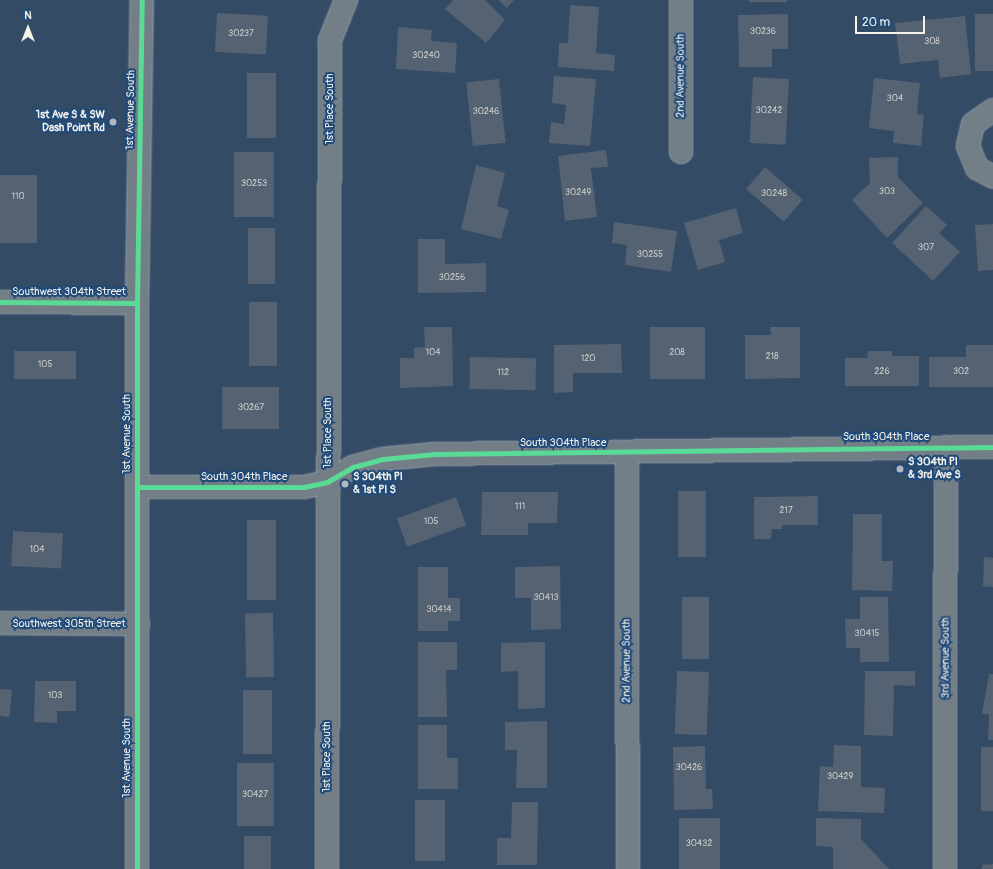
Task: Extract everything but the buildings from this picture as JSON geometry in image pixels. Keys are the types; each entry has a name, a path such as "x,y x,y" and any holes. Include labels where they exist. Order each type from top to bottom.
{"street":[{"name":"1st Avenue South","path":"137,869 138,303 142,0"},
{"name":"1st Place South","path":"327,869 327,482 330,40 346,0"},
{"name":"2nd Avenue South","path":"681,0 681,152"},
{"path":"993,110 973,124 968,146 977,168 993,176"},
{"name":"Southwest 304th Street","path":"0,302 138,303"},
{"name":"3rd Avenue South","path":"945,869 946,447"},
{"name":"South 304th Place","path":"138,486 304,486 327,482 353,467 413,456 993,447"},
{"name":"2nd Avenue South","path":"626,452 628,869"},
{"name":"Southwest 305th Street","path":"0,624 138,624"}],"cycle path":[{"path":"137,869 137,303 142,0"},
{"path":"0,302 137,303"},
{"path":"137,487 304,487 327,482 353,467 383,459 435,454 993,447"}],"place":[{"name":"1st Ave S & SW Dash Point Rd","path":"113,122"},
{"name":"S 304th Pl & 3rd Ave S","path":"900,469"},
{"name":"S 304th Pl & 1st Pl S","path":"345,484"}]}
